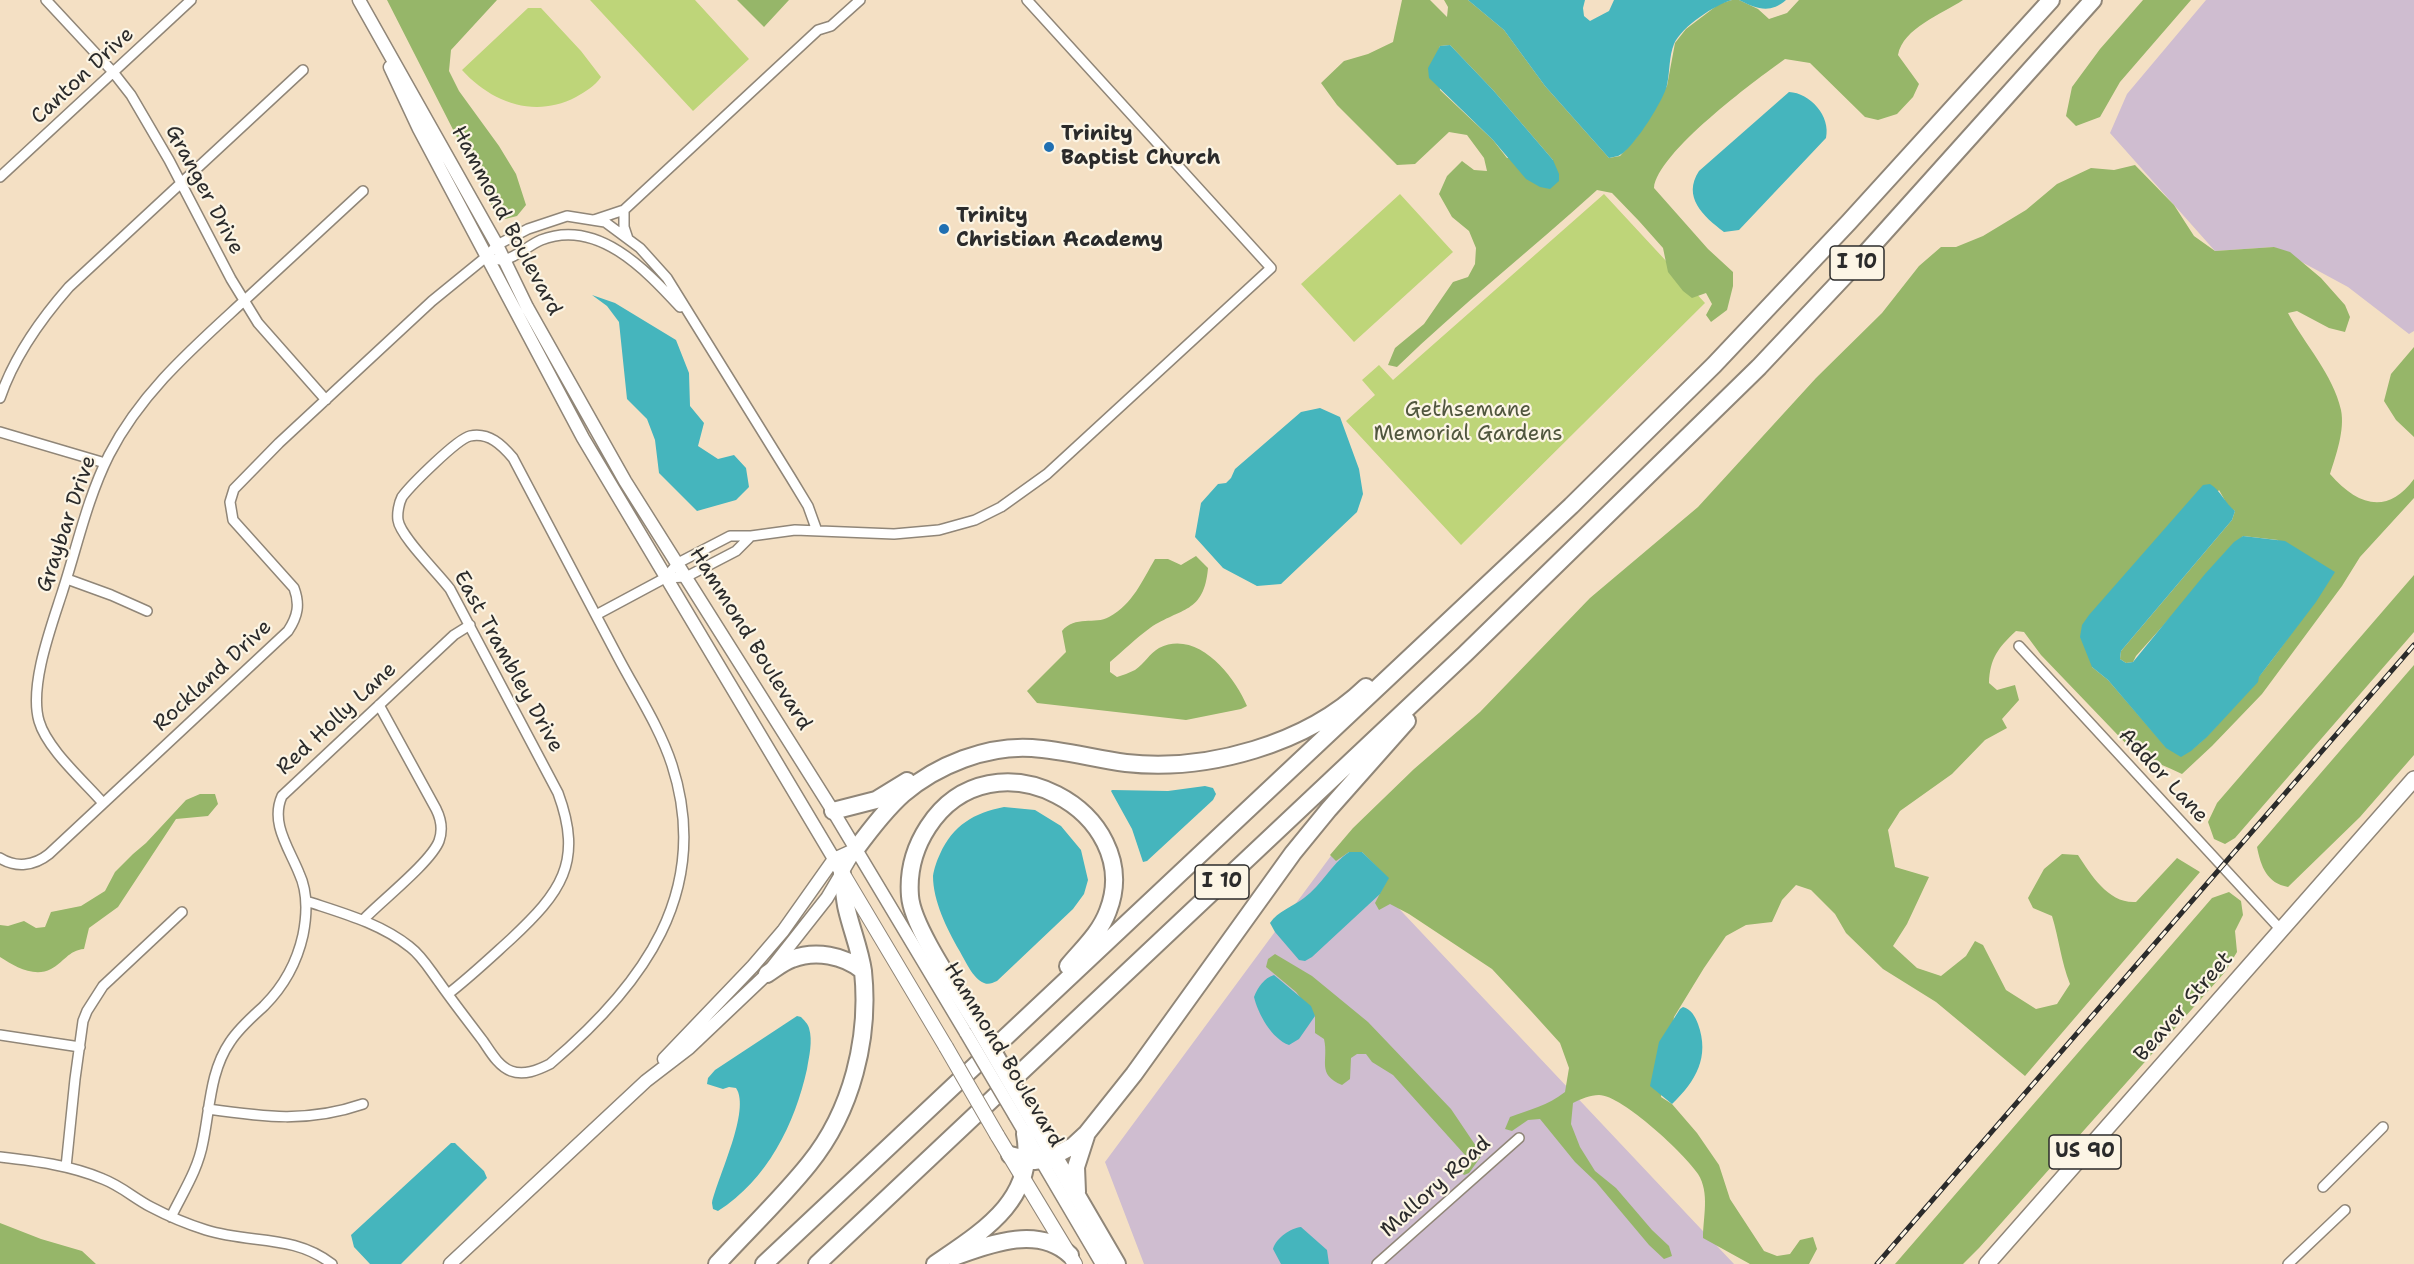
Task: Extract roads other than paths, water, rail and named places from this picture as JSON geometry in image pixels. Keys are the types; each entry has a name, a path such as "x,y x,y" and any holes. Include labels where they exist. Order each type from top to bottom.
{"highway":[{"name":"I 10","path":"764,1264 1571,506 1714,365 1849,222 2051,0"},
{"name":"I 10","path":"817,1264 1465,654 1610,514 1767,358 1856,264 2093,0"},
{"path":"856,849 884,813 903,794 925,778 968,758 992,751 1030,747 1127,763 1166,765 1239,754 1268,746 1321,720 1360,693 1417,639 1458,614"},
{"path":"936,1264 1000,1214 1041,1159 1073,1146 1087,1133 1134,1074 1293,852 1465,654"},
{"path":"833,811 876,800 926,769 954,757 968,758"},
{"path":"1016,1028 1094,937 1109,909 1114,885 1105,843 1089,819 1060,796 1045,788 1019,782 1006,782 981,786 954,799 931,822 919,842 913,861 910,896 920,927 972,1028 1021,1112 1041,1159"},
{"path":"717,1264 810,1162 828,1137 849,1091 860,1052 865,999 858,942 847,909 838,866"},
{"path":"768,974 791,959 815,956 846,959 862,971"},
{"path":"1079,1199 1075,1181 1076,1167 1087,1133"},
{"path":"1025,1134 1041,1159 1079,1199 1116,1264"},
{"path":"1010,1155 1041,1159"},
{"path":"936,1264 970,1251 1021,1239 1048,1241 1072,1259"}],"main road":[{"name":"Beaver Street","path":"1987,1264 2414,779"},
{"name":"Hammond Boulevard","path":"838,866 1072,1259"}],"street":[{"name":"Granger Drive","path":"46,0 113,72 143,115 258,323 326,400"},
{"name":"Canton Drive","path":"0,177 191,0"},
{"name":"Hammond Boulevard","path":"359,0 497,245 527,307 625,481 856,849 972,1028"},
{"path":"593,220 624,210 818,30 831,26 860,0"},
{"path":"306,901 363,920 411,947 497,1061 509,1070 520,1073 536,1071 558,1057 619,997 651,952 665,928 676,896 684,853 683,813 672,765 666,749 596,615 665,578 678,563 730,536 751,536 772,532 894,534 939,530 975,520 1001,507 1047,474 1271,268 1027,0"},
{"name":"Hammond Boulevard","path":"376,30 393,74 419,129 583,438 838,866"},
{"path":"0,398 7,378 20,354 51,308 69,287 303,70"},
{"name":"Graybar Drive","path":"104,802 61,756 43,732 35,699 38,679 95,485 136,410 153,387 363,191"},
{"path":"624,210 624,227 628,239"},
{"path":"497,245 528,229 567,216 605,222 640,248 667,278 808,506 817,531"},
{"path":"486,257 504,260 540,240 562,234 584,235 614,247 660,286 694,323"},
{"name":"Rockland Drive","path":"0,858 21,865 45,858 288,631 295,621 298,602 294,588 239,528 231,512 231,495 234,489 279,443 432,301 486,257 497,245"},
{"path":"0,432 105,463"},
{"name":"East Trambley Drive","path":"448,994 469,978 549,902 561,879 567,860 568,822 558,793 450,589 401,530 398,512 401,500 414,483 452,448 470,436 488,437 502,445 513,458 596,615"},
{"path":"665,578 686,577 736,550 751,536"},
{"path":"67,579 147,611"},
{"name":"Red Holly Lane","path":"171,1217 196,1167 203,1143 216,1072 229,1043 280,988 294,965 303,934 306,901 299,873 278,825 279,801 288,788 454,635 470,625"},
{"name":"Addor Lane","path":"2019,646 2281,930"},
{"path":"363,920 429,856 440,835 441,823 436,809 379,705"},
{"path":"450,1264 646,1081 783,931 838,866 856,849"},
{"path":"646,1081 689,1048 768,974 818,909 838,866"},
{"path":"66,1167 83,1021 98,993 182,912"},
{"path":"0,1035 80,1047"},
{"path":"208,1109 286,1118 321,1115 363,1104"},
{"name":"Hammond Boulevard","path":"1021,1112 1025,1134"},
{"path":"2323,1187 2383,1127"},
{"name":"Mallory Road","path":"1377,1264 1519,1138"},
{"path":"0,1157 66,1167 105,1179 171,1217 225,1235 297,1245 312,1250 332,1264"},
{"name":"Hammond Boulevard","path":"1041,1159 1102,1264"},
{"path":"2288,1264 2345,1210"}],"water":[{"path":"1468,0 1585,0 1584,16 1590,21 1609,11 1614,0 1732,0 1700,17 1678,37 1671,54 1665,92 1654,113 1624,152 1609,158 1545,86 1504,30"},
{"path":"1739,0 1786,0 1769,9 1763,9"},
{"path":"1450,45 1493,90 1553,160 1559,174 1559,181 1550,189 1540,187 1526,179 1493,140 1429,78 1428,68 1440,46"},
{"path":"1789,92 1797,93 1817,107 1825,122 1826,138 1739,230 1724,232 1702,213 1697,205 1694,198 1694,180 1699,171"},
{"path":"592,295 615,303 676,340 689,373 690,406 704,423 698,446 718,459 734,455 746,468 749,487 736,500 697,511 659,473 655,440 647,419 627,399 619,322 607,306"},
{"path":"1320,408 1340,417 1359,469 1363,494 1357,512 1281,584 1257,586 1223,568 1195,537 1201,503 1218,484 1226,483 1235,469 1301,412"},
{"path":"2210,484 2235,511 2232,520 2121,651 2120,659 2126,663 2133,662 2205,574 2234,542 2243,536 2285,541 2335,572 2316,602 2259,677 2258,682 2207,737 2181,757 2166,748 2108,680 2092,667 2080,637 2082,625 2089,615 2203,485"},
{"path":"1205,786 1213,788 1216,794 1213,800 1147,861 1143,862 1132,829 1111,791 1168,791"},
{"path":"1004,807 1035,810 1061,826 1081,850 1088,880 1084,894 1073,909 997,981 987,984 980,981 973,973 950,933 935,895 933,876 945,844 958,828 974,817"},
{"path":"1349,852 1362,852 1389,878 1380,894 1312,957 1305,961 1299,960 1270,923 1281,912 1310,893 1337,862"},
{"path":"1274,975 1311,1006 1315,1016 1299,1039 1289,1045 1272,1032 1259,1011 1254,997 1262,983"},
{"path":"1683,1007 1696,1018 1701,1036 1701,1058 1694,1077 1672,1104 1650,1086 1659,1042"},
{"path":"797,1016 806,1022 811,1038 807,1069 795,1110 765,1167 735,1198 718,1211 713,1209 715,1191 737,1127 740,1098 736,1088 723,1089 707,1084 708,1078 715,1070"},
{"path":"451,1143 455,1143 484,1171 487,1178 401,1264 370,1264 354,1247 351,1235"},
{"path":"1301,1227 1327,1250 1329,1264 1281,1264 1273,1249 1277,1241 1284,1234"}],"railway":[{"path":"1877,1264 2414,645"}],"place":[{"name":"Trinity Baptist Church","path":"1049,147"},
{"name":"Trinity Christian Academy","path":"944,229"}],"park label":[{"name":"Gethsemane Memorial Gardens","path":"1468,423"}]}
